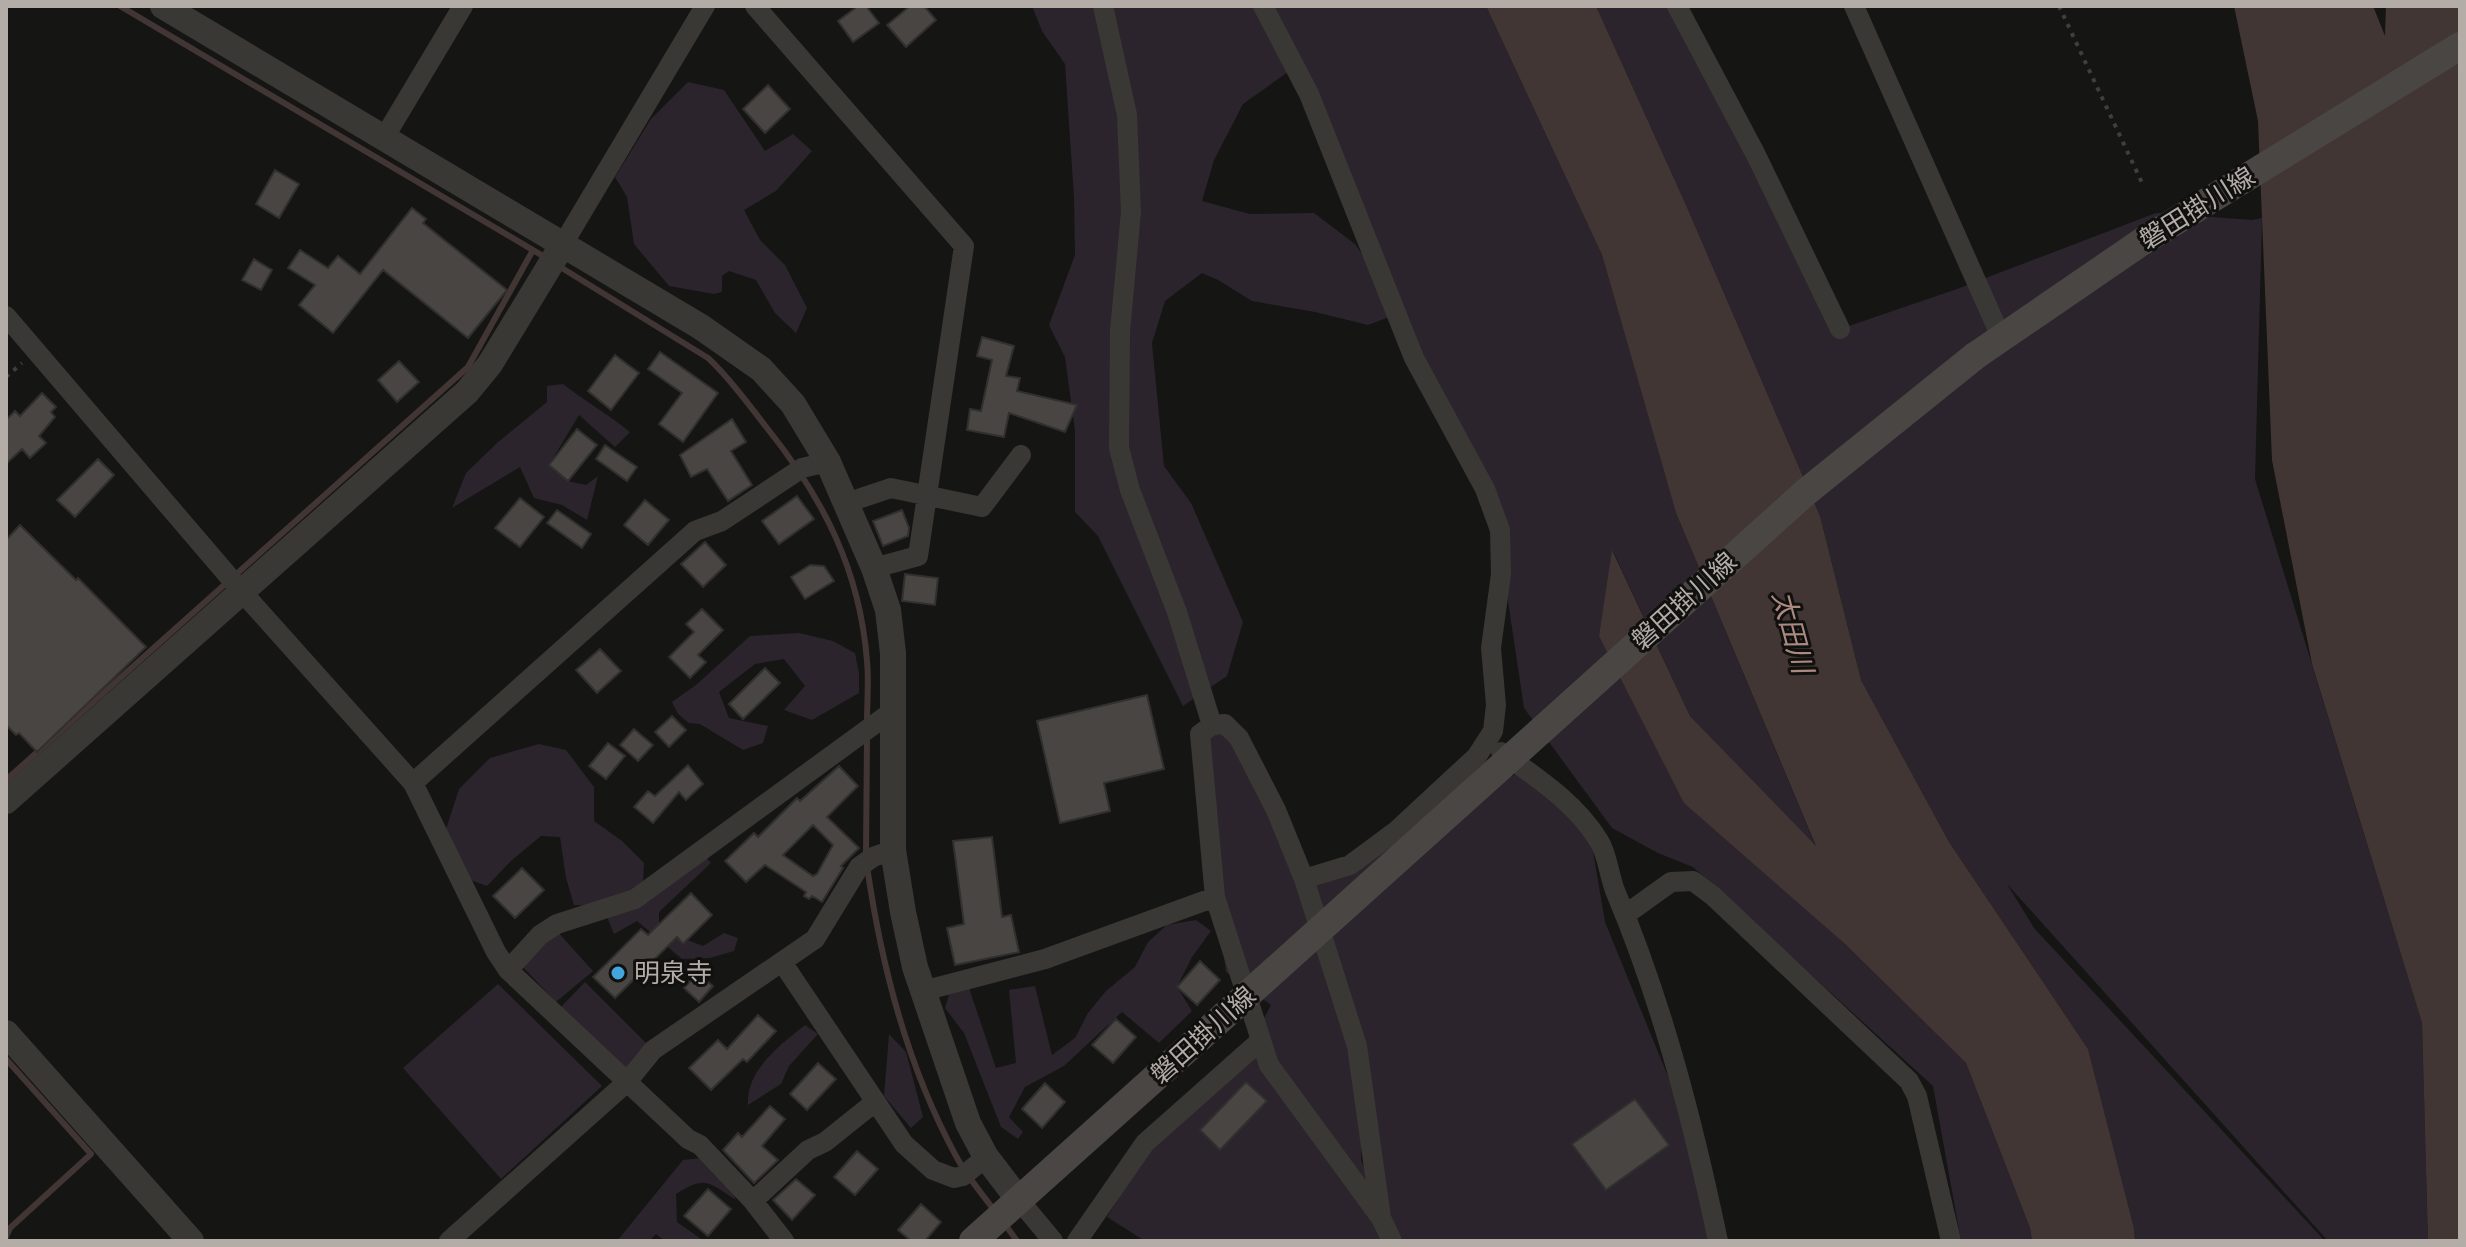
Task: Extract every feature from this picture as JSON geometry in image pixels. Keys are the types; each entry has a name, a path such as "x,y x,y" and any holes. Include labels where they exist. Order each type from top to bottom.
{"main road":[{"name":"磐田掛川線","path":"973,1241 1806,492 1975,356 2140,243 2460,46"}],"street":[{"path":"163,6 701,327 761,369 793,404 828,462 874,568 888,610 893,653 893,850 903,912 923,991 968,1123 986,1157 1053,1241"},
{"path":"384,138 463,6"},
{"path":"6,801 467,392 490,364 705,6"},
{"path":"755,6 964,246 918,556 874,568"},
{"path":"1103,6 1127,115 1131,201 1120,331 1119,448 1130,490 1177,612 1212,725"},
{"path":"1263,6 1309,94 1414,358 1485,489 1500,530 1501,574 1491,648 1496,705 1493,731 1487,742 1477,756 1384,839 1350,865 1304,879"},
{"path":"1677,6 1756,155 1840,329"},
{"path":"1854,6 2010,330"},
{"path":"6,316 243,593 413,783 496,952 508,970 688,1139 700,1145 753,1201 778,1238"},
{"path":"846,503 891,488 982,507 1021,455"},
{"path":"413,783 695,531 722,521 802,468 828,462"},
{"path":"508,970 540,935 557,924 635,899 894,710"},
{"path":"1381,1218 1357,1046 1304,879 1276,810 1239,738 1225,724 1212,725 1200,734 1215,897 1260,1041 1269,1065 1381,1218 1392,1241"},
{"path":"1487,742 1561,795 1601,843 1609,877 1674,1055 1718,1241"},
{"path":"449,1241 627,1082 653,1050 815,939 859,867 873,857 893,850"},
{"path":"1625,915 1671,882 1693,881 1713,896 1909,1081 1917,1096 1951,1241"},
{"path":"923,991 1045,959 1215,897"},
{"path":"782,962 904,1144 933,1170 954,1178 963,1176 986,1157"},
{"path":"6,1033 191,1241"},
{"path":"1077,1241 1145,1143 1260,1041"},
{"path":"753,1201 808,1150 825,1142 875,1102"}],"path":[{"path":"2059,6 2144,187"}],"shaded area":[{"path":"1032,6 1486,6 1602,255 1676,513 1817,849 1690,716 1613,551 1599,636 1844,943 1966,1063 2030,1228 2032,1241 1961,1241 1933,1086 1693,867 1658,853 1612,828 1524,708 1496,521 1288,72 1243,104 1214,160 1202,201 1250,214 1314,213 1355,244 1388,291 1397,314 1368,325 1252,301 1202,273 1165,301 1152,343 1164,466 1191,503 1243,622 1227,676 1183,706 1098,536 1075,512 1075,431 1065,357 1049,325 1075,255 1065,64 1042,31"},
{"path":"1596,6 1667,6 1840,329 1957,289 2156,213 2252,220 2262,218 2255,479 2422,1023 2428,1241 2328,1241 2007,884 2034,928 2325,1241 2135,1241 2088,1049 1949,842 1861,680 1820,516"},
{"path":"688,82 724,90 765,151 793,134 812,151 776,191 744,210 760,240 785,265 807,308 796,333 775,313 756,280 729,271 722,276 722,292 714,294 669,286 634,244 627,197 615,177 651,119"},
{"path":"563,384 630,432 615,447 579,415 549,465 568,481 586,485 598,476 587,520 562,505 534,498 520,467 452,508 466,473 547,402 547,386"},
{"path":"799,633 833,641 855,653 859,693 812,720 784,710 805,686 784,659 755,664 719,692 729,718 768,726 763,743 743,750 700,724 689,723 678,714 672,702 696,685 750,636"},
{"path":"1225,724 1304,879 1526,769 1589,828 1605,922 1676,1096 1717,1241 1398,1241 1377,1191 1361,1086 1361,1160 1395,1241 1145,1241 1107,1217 1160,1131 1244,1055 1271,1005 1226,972 1200,734"},
{"path":"539,744 566,750 594,787 594,821 622,841 644,863 643,882 614,906 574,905 560,837 541,836 487,886 470,880 446,829 459,789 490,758"},
{"path":"704,855 711,863 659,912 659,929 703,946 724,933 738,938 734,951 710,958 682,959 637,921 614,934 607,917"},
{"path":"1196,920 1211,931 1192,957 1177,987 1192,1011 1159,1043 1122,1012 1064,1066 1025,1087 1009,1117 1023,1132 1018,1139 1001,1127 964,1033 945,1008 950,991 966,979 996,1068 1016,1063 1009,990 1035,986 1052,1055 1075,1038 1088,1013 1106,991 1135,967 1148,942 1167,925"},
{"path":"555,929 593,971 556,1002 521,965"},
{"path":"585,982 653,1050 624,1070 560,1008"},
{"path":"498,984 602,1086 501,1179 403,1068"},
{"path":"805,1025 818,1034 789,1066 781,1084 748,1105 752,1081 758,1070 775,1050"},
{"path":"889,1034 906,1052 923,1117 911,1128 884,1096"},
{"path":"701,1158 724,1172 736,1200 707,1183 694,1184 676,1194 677,1222 704,1241 665,1241 656,1234 649,1241 617,1241 683,1160"}],"water":[{"name":"太田川","path":"1486,6 1596,6 1820,516 1861,680 1949,842 2088,1049 2135,1241 2032,1241 2030,1228 1966,1063 1844,943 1684,803 1599,636 1612,550 1690,716 1816,846 1676,513 1602,255"},
{"path":"2234,6 2373,6 2385,36 2386,6 2460,6 2460,1241 2428,1241 2422,1023 2312,664 2272,460 2258,121"}],"building":[{"path":"858,6 866,6 879,23 853,42 838,21"},
{"path":"910,6 924,6 936,20 906,47 887,25"},
{"path":"768,85 790,109 765,133 743,109"},
{"path":"275,170 299,184 279,218 256,204"},
{"path":"412,208 426,219 423,223 507,290 468,338 383,270 333,333 299,305 315,285 288,268 300,250 328,268 338,256 360,274"},
{"path":"254,259 272,270 261,290 242,280"},
{"path":"982,337 1014,346 1006,376 1020,378 1017,391 1077,405 1065,432 1009,413 1004,437 967,430 970,409 981,411 992,360 977,356"},
{"path":"660,352 718,393 683,442 659,424 682,393 648,369"},
{"path":"615,355 639,373 611,410 588,391"},
{"path":"399,361 419,382 397,402 378,380"},
{"path":"42,393 56,407 51,412 55,417 39,436 46,443 30,458 22,449 6,464 6,420 15,411 20,416"},
{"path":"732,419 746,442 731,451 752,485 728,501 707,469 691,477 680,455"},
{"path":"577,429 597,445 568,481 549,465"},
{"path":"605,445 637,467 627,481 596,459"},
{"path":"98,459 114,475 75,517 57,500"},
{"path":"797,496 814,519 779,544 762,521"},
{"path":"520,498 544,517 520,547 495,528"},
{"path":"645,500 669,520 648,545 624,525"},
{"path":"557,510 591,534 582,548 547,523"},
{"path":"902,510 909,528 908,536 883,546 873,521"},
{"path":"20,525 146,647 37,752 19,733 16,735 6,725 6,540"},
{"path":"705,542 726,565 703,587 681,564"},
{"path":"810,565 824,566 834,581 805,599 791,577"},
{"path":"905,574 938,578 935,605 902,601"},
{"path":"702,609 723,630 698,655 706,662 690,678 669,657 694,632 686,624"},
{"path":"600,649 621,671 597,693 576,670"},
{"path":"765,668 780,683 743,719 729,704"},
{"path":"1147,695 1164,769 1104,783 1110,811 1060,823 1037,721"},
{"path":"672,716 686,730 669,747 655,732"},
{"path":"634,729 653,745 638,761 620,745"},
{"path":"608,743 625,756 606,779 589,766"},
{"path":"688,765 703,784 686,800 679,792 653,823 634,807 648,791 655,796"},
{"path":"839,766 858,786 827,817 859,848 841,866 843,868 822,902 812,896 809,899 804,896 806,892 765,865 746,882 725,861 754,833 758,837 797,798 800,801","holes":["813,825 833,845 813,876 783,855"]},
{"path":"992,837 1002,917 1011,915 1019,952 955,965 947,928 964,924 953,841"},
{"path":"522,868 544,890 515,918 493,896"},
{"path":"691,893 712,915 683,944 677,937 615,998 593,977 641,929 648,935"},
{"path":"1200,961 1220,980 1197,1005 1177,987"},
{"path":"697,973 713,986 699,1002 684,988"},
{"path":"758,1015 776,1031 747,1062 743,1059 711,1090 689,1068 718,1040 727,1049"},
{"path":"1116,1019 1136,1037 1113,1063 1092,1045"},
{"path":"818,1063 836,1079 807,1110 790,1094"},
{"path":"1246,1082 1267,1101 1220,1150 1200,1130"},
{"path":"1045,1083 1065,1102 1042,1128 1022,1109"},
{"path":"1635,1099 1669,1145 1606,1190 1572,1144"},
{"path":"770,1106 785,1119 762,1146 778,1160 754,1183 723,1150 738,1133 742,1137"},
{"path":"857,1151 878,1169 855,1195 834,1177"},
{"path":"796,1179 815,1195 792,1220 773,1200"},
{"path":"708,1189 731,1209 708,1236 684,1216"},
{"path":"921,1204 941,1222 925,1241 911,1241 898,1230"}],"waterway":[{"path":"120,6 548,259"},
{"path":"6,780 468,367 533,250"},
{"path":"557,265 708,358 787,454 821,508 847,566 856,596 867,661 867,722"},
{"path":"866,854 867,738"},
{"path":"867,866 880,940 910,1051 956,1156 995,1211"},
{"path":"6,1059 91,1154 10,1228 6,1237"},
{"path":"1004,1223 1017,1241"}],"place":[{"name":"明泉寺","path":"618,973"}]}
